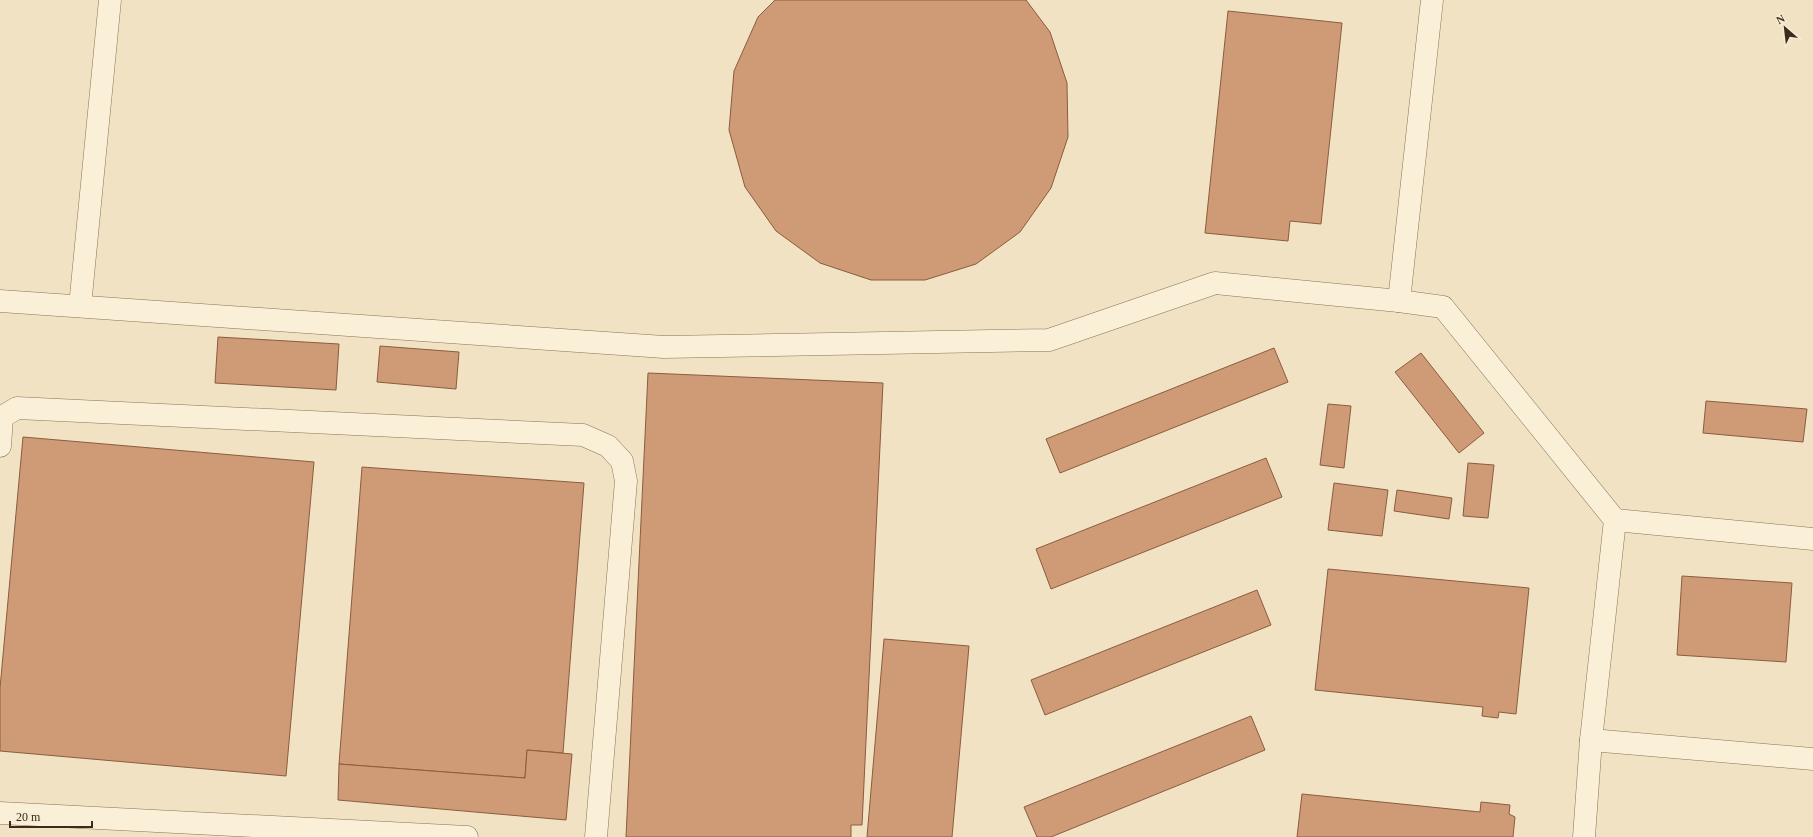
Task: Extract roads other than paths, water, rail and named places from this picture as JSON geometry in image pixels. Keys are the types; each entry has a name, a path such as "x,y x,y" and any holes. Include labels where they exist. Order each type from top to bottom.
{"lane":[{"path":"80,306 110,0"},
{"path":"1399,301 1432,0"},
{"path":"0,301 664,347 1049,340 1215,283 1399,301 1443,307 1615,520 1592,740 1584,837"},
{"path":"0,446 2,417 17,408 583,435 608,446 622,461 626,481 596,837"},
{"path":"1615,520 1813,538"},
{"path":"1592,740 1813,759"},
{"path":"0,813 467,837"}]}
